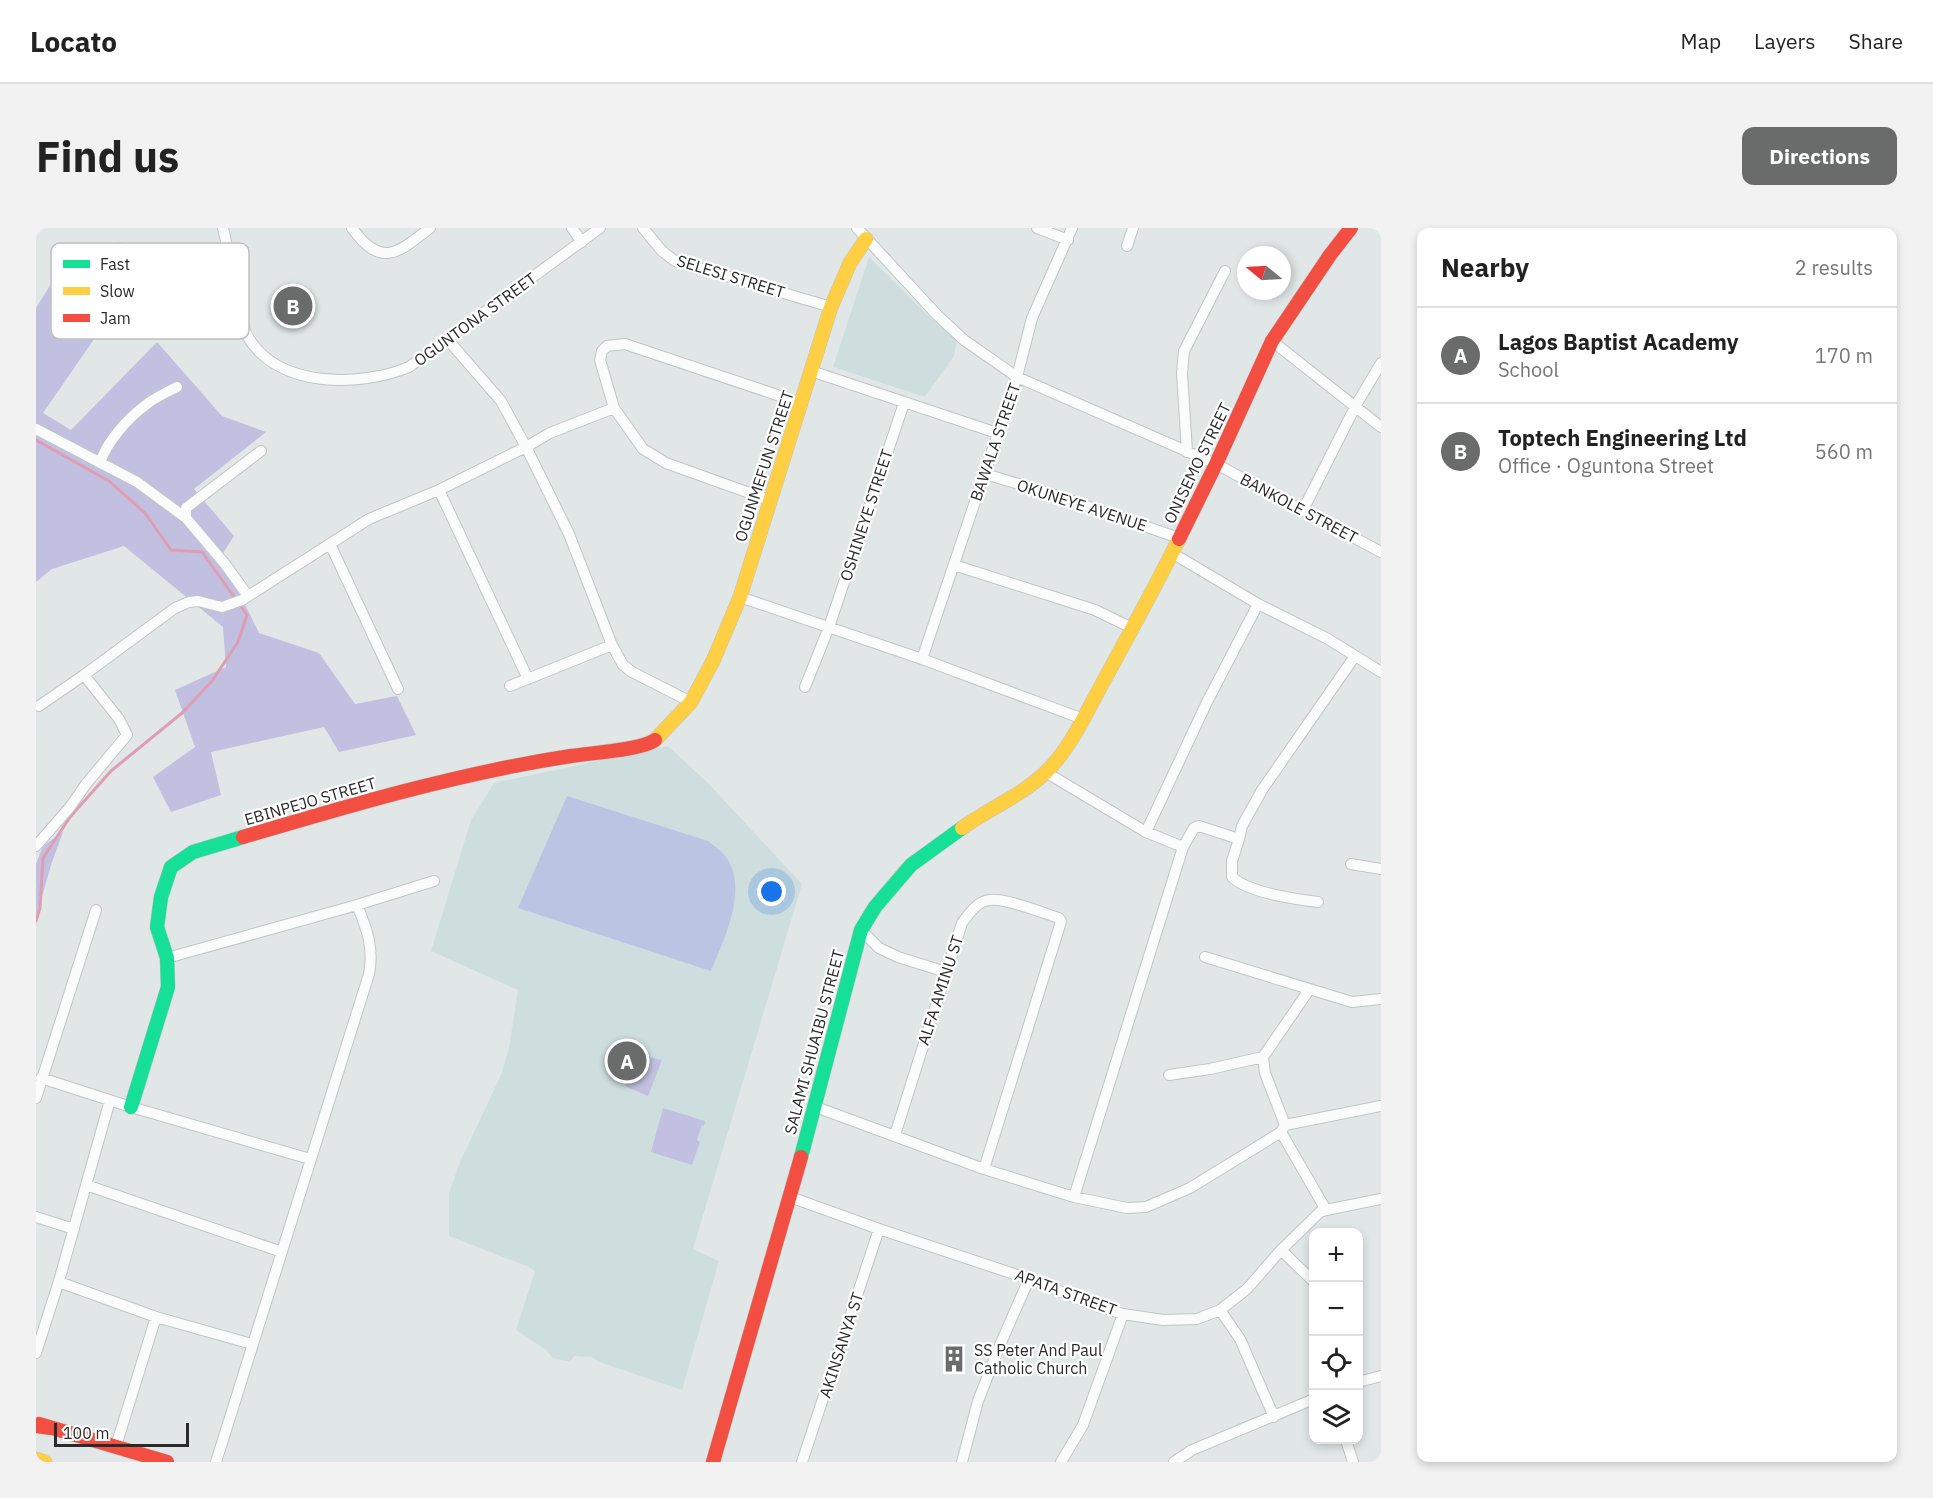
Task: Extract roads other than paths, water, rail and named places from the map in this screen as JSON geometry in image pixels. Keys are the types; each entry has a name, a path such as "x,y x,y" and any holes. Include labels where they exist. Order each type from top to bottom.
{"main road":[{"name":"ONISEMO STREET","path":"1083,718 1172,553 1216,464 1272,341 1348,229"},
{"name":"OGUNMEFUN STREET","path":"691,702 713,661 740,597 831,307 862,234"},
{"name":"EBINPEJO STREET","path":"131,1107 168,987 167,958 157,927 161,897 171,867 193,852 407,789 523,763 653,742 691,702"},
{"name":"SALAMI SHUAIBU STREET","path":"713,1462 790,1197 861,930 875,907 911,865 951,835 1018,795 1047,771 1083,718"},
{"path":"36,1425 167,1462"},
{"path":"36,1459 45,1462"}],"street":[{"name":"OGUNTONA STREET","path":"224,228 227,243"},
{"path":"352,228 369,248 384,254 401,249 430,228"},
{"path":"572,228 582,242"},
{"name":"OGUNTONA STREET","path":"249,336 264,355 278,365 300,374 348,381 390,375 409,367 448,340 600,228"},
{"name":"SELESI STREET","path":"643,228 662,251 675,261 831,307"},
{"path":"1037,228 1068,240"},
{"name":"BAWALA STREET","path":"922,659 1017,377 1032,318 1072,228"},
{"path":"1127,246 1133,228"},
{"name":"BANKOLE STREET","path":"862,234 964,340 1017,377 1216,464 1381,552"},
{"path":"1187,452 1182,373 1184,351 1225,272"},
{"path":"448,340 501,401 526,447 569,534 612,645 623,665 632,672 691,702"},
{"path":"1272,341 1381,427"},
{"path":"769,500 666,463 643,448 614,408 600,360 602,351 607,346 625,344 801,403"},
{"path":"1303,510 1356,405 1381,363"},
{"path":"811,371 997,433"},
{"path":"100,463 103,453 121,429 147,403 177,387"},
{"name":"OSHINEYE STREET","path":"805,687 829,627 904,403"},
{"path":"39,706 175,608 198,601 222,607 245,598 369,519 439,490 550,433 614,408"},
{"path":"36,429 137,482 186,518 225,564 245,598"},
{"path":"186,518 186,508 261,452"},
{"name":"OKUNEYE AVENUE","path":"985,474 1052,494 1179,538"},
{"path":"439,490 528,679"},
{"path":"330,544 399,690"},
{"path":"1172,553 1258,604 1328,639 1381,672"},
{"path":"954,565 1095,610 1132,628"},
{"path":"740,597 922,659 1083,718"},
{"path":"1146,832 1207,702 1258,604"},
{"path":"510,687 612,645"},
{"path":"1318,902 1258,890 1239,883 1232,877 1232,868 1242,826 1262,790 1355,656"},
{"path":"36,846 127,735 119,718 84,675"},
{"path":"1047,771 1146,832 1183,847"},
{"path":"1074,1197 1183,847 1194,828 1199,826 1239,839"},
{"path":"1351,864 1381,869"},
{"path":"167,958 434,881"},
{"name":"ALFA AMINU ST","path":"894,1135 962,923 974,908 990,900 1015,904 1059,918 1060,925 984,1169"},
{"path":"216,1462 372,959 371,945 357,905"},
{"path":"36,1098 96,910"},
{"path":"861,930 879,948 898,957 946,972"},
{"path":"1205,957 1352,1002 1381,999"},
{"path":"1309,990 1263,1058 1265,1073 1283,1128 1326,1210"},
{"path":"1169,1075 1263,1058"},
{"path":"42,1078 131,1107 310,1159"},
{"path":"36,1353 41,1318 59,1282 110,1100"},
{"path":"813,1106 984,1169 1074,1197 1127,1208 1146,1207 1190,1188 1283,1128 1381,1106"},
{"path":"86,1185 282,1252"},
{"name":"APATA STREET","path":"790,1197 1029,1279 1096,1306 1123,1314 1163,1320 1197,1319 1220,1310 1247,1289 1281,1250 1320,1212 1381,1199"},
{"path":"36,1217 74,1229"},
{"name":"AKINSANYA ST","path":"802,1462 879,1229"},
{"path":"1281,1250 1309,1277"},
{"path":"962,1462 978,1401 1029,1279"},
{"path":"59,1282 156,1317 252,1344"},
{"path":"1220,1310 1240,1339 1274,1417"},
{"path":"1061,1462 1083,1425 1123,1314"},
{"path":"116,1446 156,1317"},
{"path":"1363,1378 1381,1376"},
{"path":"1174,1462 1192,1450 1309,1401"},
{"path":"1347,1444 1353,1462"}],"waterway":[{"path":"36,440 109,481 145,513 171,550 202,552 247,615 238,642 212,681 182,713 111,771 70,817 43,858 40,908 36,921"}],"place":[{"name":"Toptech Engineering Ltd","path":"293,306"},
{"name":"Lagos Baptist Academy","path":"627,1061"},
{"name":"SS Peter And Paul Catholic Church","path":"954,1359"}]}
